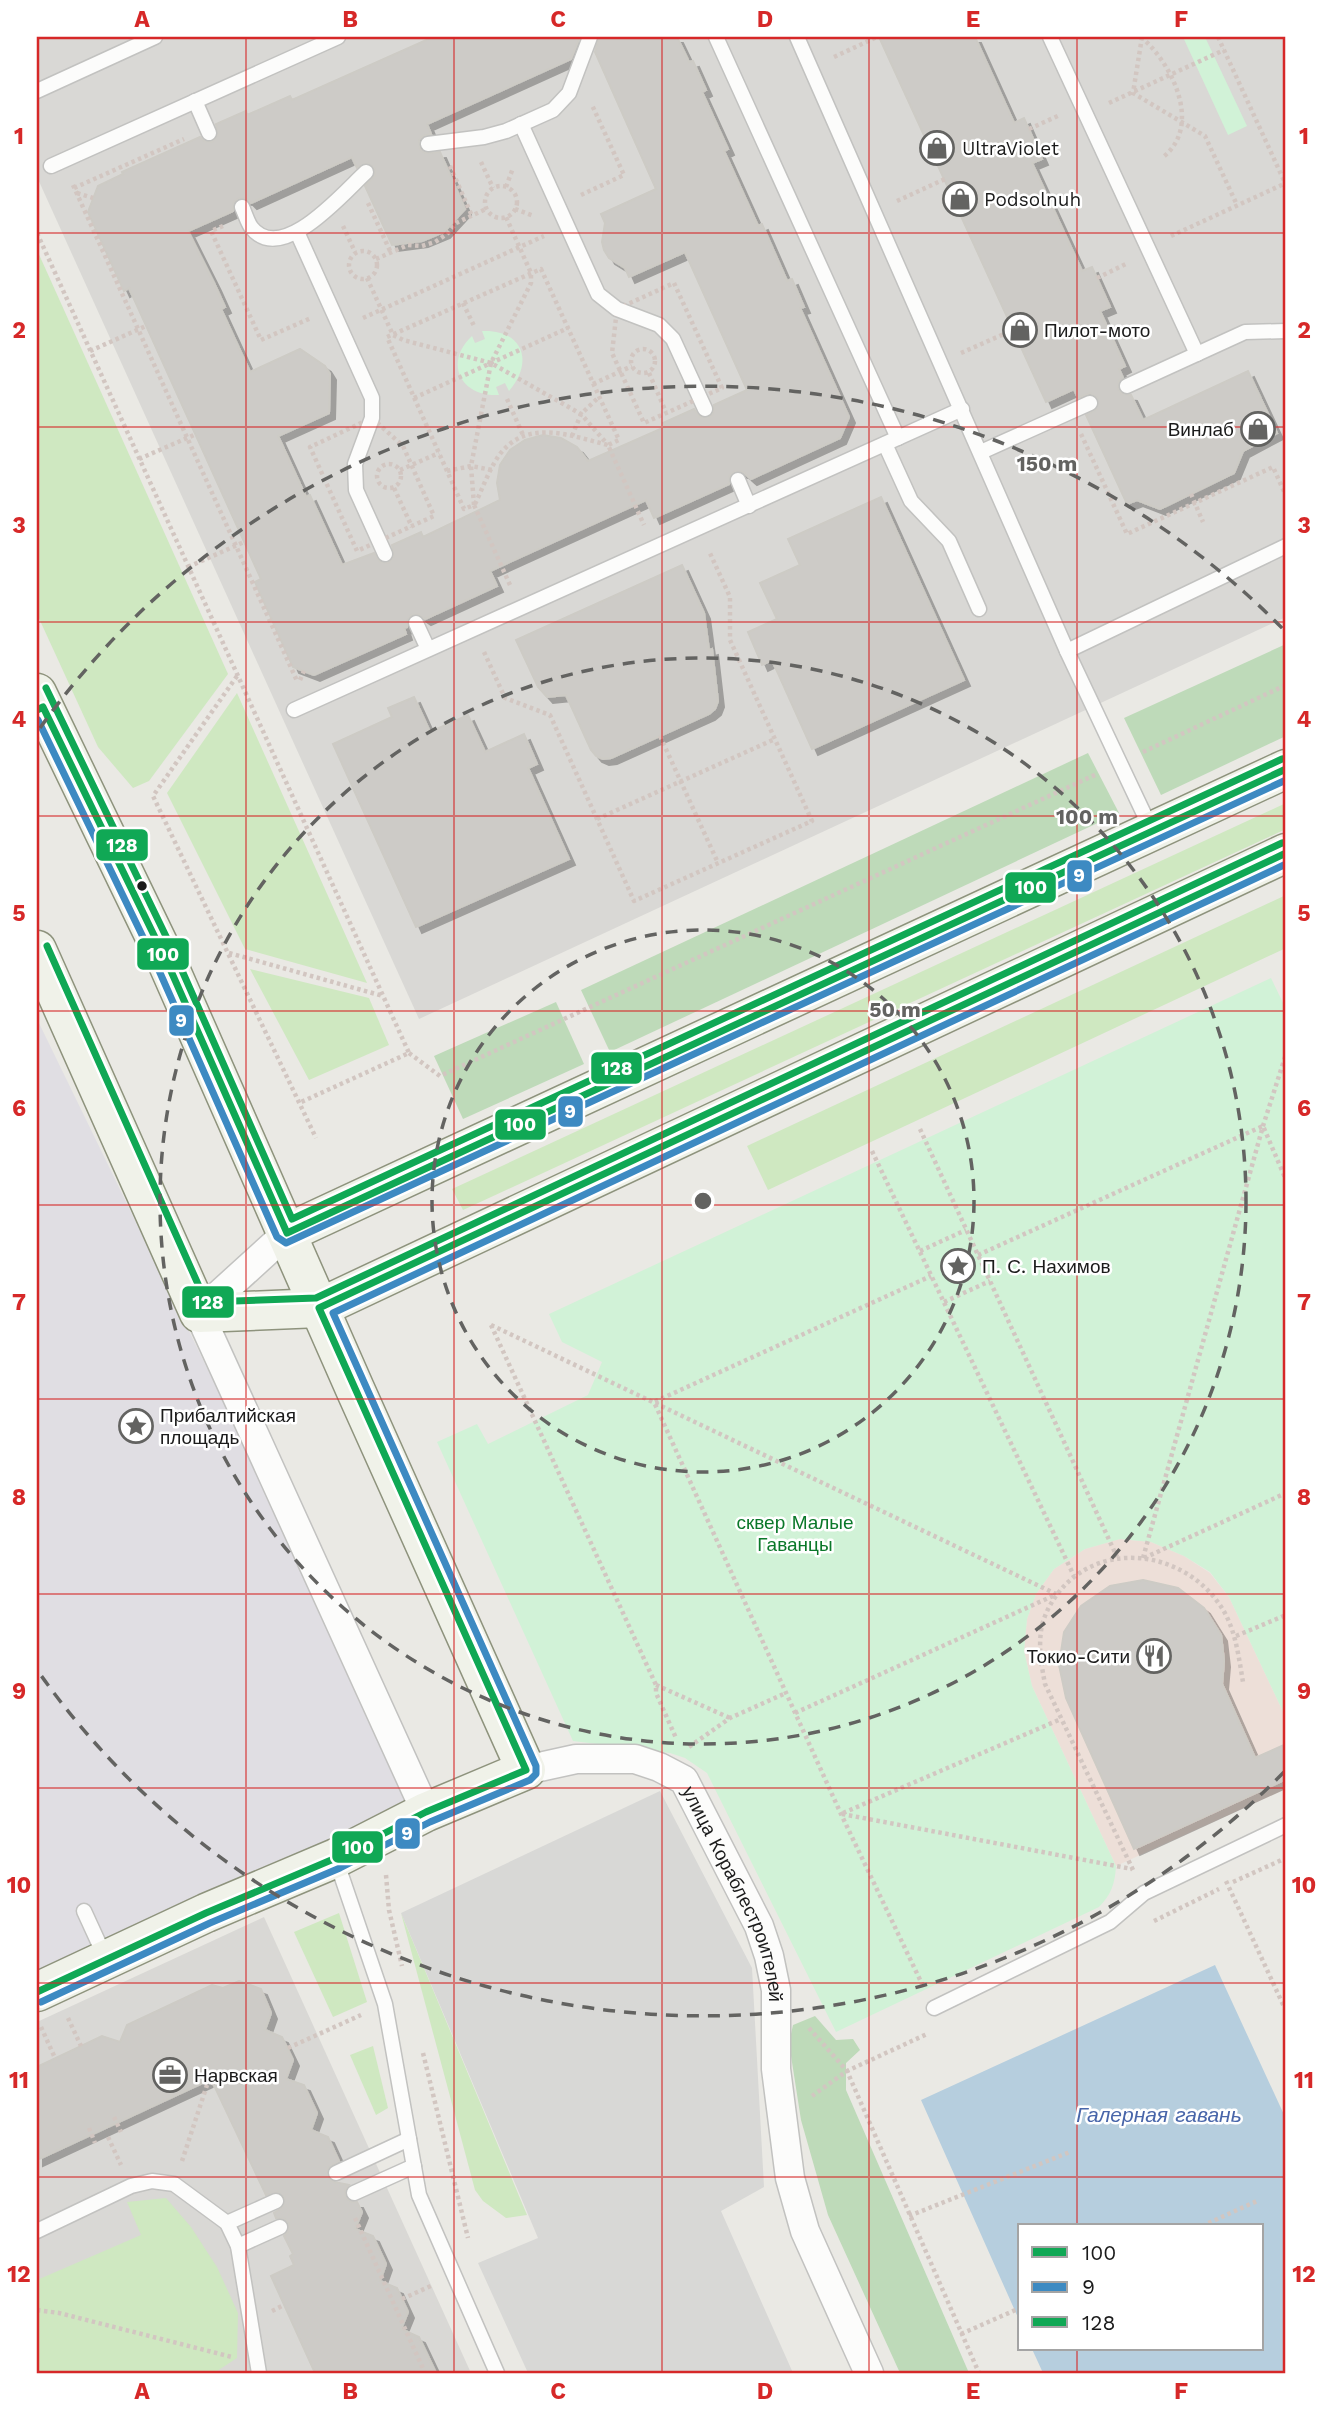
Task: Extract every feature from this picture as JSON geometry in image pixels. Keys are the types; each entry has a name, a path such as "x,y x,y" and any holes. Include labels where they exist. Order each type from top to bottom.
{"main road":[{"path":"37,1992 206,1913 336,1858 426,1812 526,1770 167,962 39,703"},
{"path":"287,1233 1286,769"},
{"path":"37,950 199,1312 319,1308 1286,853"}],"street":[{"path":"287,1233 199,1312 426,1812"},
{"name":"улица Кораблестроителей","path":"526,1770 576,1759 671,1759 684,1780 759,1926 769,1956 776,1990 776,2069 790,2178 805,2231 869,2373"}],"lane":[{"path":"37,91 155,37"},
{"path":"56,163 338,37"},
{"path":"434,143 484,137 506,131 553,110 569,93 590,37"},
{"path":"716,37 891,441 911,501 949,541 979,610"},
{"path":"797,37 1067,651 1152,831"},
{"path":"1050,37 1198,354"},
{"path":"195,101 208,130"},
{"path":"521,124 598,294 617,309 659,325 673,339 703,403"},
{"path":"244,211 251,227 260,234 282,238 297,232 317,217 362,176"},
{"path":"297,232 372,398 372,418 355,464 356,490 382,547"},
{"path":"1126,386 1244,332 1286,331"},
{"path":"981,452 1090,403"},
{"path":"301,707 962,409"},
{"path":"738,480 749,506"},
{"path":"1067,651 1286,546"},
{"path":"416,623 428,649"},
{"path":"934,2008 1110,1922 1144,1893 1286,1825"},
{"path":"336,1858 385,2004 419,2195 497,2373"},
{"path":"84,1911 106,1960"},
{"path":"336,2173 409,2139"},
{"path":"352,2201 414,2166"},
{"path":"37,2231 131,2186 152,2181 174,2184 228,2223 238,2246 259,2373"},
{"path":"228,2223 276,2201"},
{"path":"238,2246 280,2227"}],"path":[{"path":"848,50 877,37"},
{"path":"1133,93 1142,37"},
{"path":"1142,37 1151,45 1171,75 1179,101 1181,122 1178,139 1163,157"},
{"path":"1097,278 1237,205 1286,184 1218,37"},
{"path":"1086,114 1224,50"},
{"path":"558,205 624,176 577,72"},
{"path":"1133,93 1205,136 1237,205"},
{"path":"75,190 208,130"},
{"path":"434,143 472,216"},
{"path":"56,163 75,190 236,545 301,707"},
{"path":"362,176 391,253"},
{"path":"913,194 944,179"},
{"path":"506,187 512,191 517,203 512,214 506,217 491,215 486,209 487,194 493,188 506,187"},
{"path":"75,190 93,198"},
{"path":"376,259 408,245 422,246 435,242 447,234 456,223 486,209"},
{"path":"244,211 211,231 261,340 331,309"},
{"path":"506,217 531,273 531,283 491,363 471,466 474,505 521,608"},
{"path":"340,328 567,226"},
{"path":"37,233 409,1053 440,1076 1286,685"},
{"path":"363,250 376,259 374,274 367,278 362,279 350,271 349,261 355,252 363,250"},
{"path":"541,269 619,440 608,445 555,432 539,431 523,435 499,456 474,505 464,509 387,337 463,303 541,269"},
{"path":"367,278 393,335 403,341 491,363 581,414 608,445 635,506"},
{"path":"463,303 475,328"},
{"path":"617,309 612,353 644,423 666,412 703,403"},
{"path":"90,351 146,326"},
{"path":"414,398 568,328"},
{"path":"982,344 1013,330"},
{"path":"645,348 655,356 654,369 649,373 642,374 632,366 633,354 638,349 645,348"},
{"path":"593,384 632,366"},
{"path":"649,373 666,412"},
{"path":"572,436 581,414 599,397"},
{"path":"507,399 523,435"},
{"path":"372,418 403,446 434,516 382,547"},
{"path":"1079,429 1127,534 1273,467 1286,496"},
{"path":"139,459 194,435"},
{"path":"400,470 439,453"},
{"path":"390,464 400,470 400,483 394,488 381,486 377,475 379,469 390,464"},
{"path":"447,471 471,466 492,470"},
{"path":"394,488 412,527"},
{"path":"1191,494 1203,522"},
{"path":"474,629 505,698 550,715 634,901 812,821 730,640 730,597 698,528"},
{"path":"188,567 244,542"},
{"path":"238,675 153,796 316,1139"},
{"path":"660,736 718,863"},
{"path":"597,819 775,740"},
{"path":"229,952 383,996"},
{"path":"299,1103 409,1053"},
{"path":"1143,1558 1263,1126 1286,1054"},
{"path":"1263,1126 1286,1180"},
{"path":"978,1255 1263,1126"},
{"path":"920,1129 1117,1557"},
{"path":"872,1151 1074,1576"},
{"path":"920,1251 966,1230"},
{"path":"654,1402 932,1276"},
{"path":"944,1302 990,1280"},
{"path":"786,1693 730,1718 671,1759 656,1685 491,1325 1056,1594"},
{"path":"654,1402 841,1814 934,2008"},
{"path":"1143,1558 1286,1493"},
{"path":"795,1713 1056,1594 1074,1576 1094,1564 1117,1557 1143,1558 1173,1565 1198,1581 1218,1602 1236,1636 1243,1682"},
{"path":"1056,1594 1043,1623 1039,1653 1045,1684 1144,1893"},
{"path":"1236,1636 1286,1615"},
{"path":"656,1685 730,1718"},
{"path":"841,1814 1061,1719"},
{"path":"841,1814 1133,1869"},
{"path":"1214,1858 1286,2011"},
{"path":"1228,1884 1286,1858"},
{"path":"386,1873 388,1910 405,1978"},
{"path":"288,2048 385,2004"},
{"path":"67,2016 81,2046"},
{"path":"37,2018 55,2058"},
{"path":"421,2046 468,2236 468,2247"},
{"path":"847,2071 979,2373"},
{"path":"174,2184 207,2085 213,2082"},
{"path":"114,2117 121,2132"},
{"path":"89,2128 96,2143"},
{"path":"909,2216 1070,2152"},
{"path":"352,2201 425,2373"},
{"path":"1206,2224 1257,2201"},
{"path":"402,2299 454,2276"},
{"path":"961,2334 1018,2309"},
{"path":"37,2310 59,2313 237,2358"}],"shaded area":[{"path":"37,37 1286,37 1286,617 419,1019 37,177"},
{"name":"Прибалтийская площадь","path":"37,1019 433,1832 37,2011"},
{"path":"1120,1539 1151,1542 1184,1556 1210,1573 1229,1597 1286,1718 1286,1789 1116,1866 1032,1686 1024,1651 1027,1619 1036,1594 1054,1569 1085,1549"},
{"path":"660,1791 752,1968 764,2187 721,2211 793,2373 528,2373 478,2263 538,2238 401,1913"},
{"path":"264,1917 471,2373 37,2373 37,2022"}],"green space":[{"path":"1183,37 1205,37 1247,126 1228,135"},
{"path":"37,250 228,674 149,781 133,788 98,747 37,614"},
{"path":"482,331 507,335 520,349 521,369 517,380 509,391 505,383 496,387 499,395 475,390 460,376 459,357 463,346 472,336 475,343 485,339"},
{"path":"1286,644 1286,736 1161,795 1124,718"},
{"path":"237,693 367,983 245,949 167,793"},
{"path":"1088,753 1119,813 610,1052 581,990"},
{"path":"1286,803 1286,829 463,1210 452,1189"},
{"path":"1286,895 1286,948 768,1190 747,1146"},
{"path":"250,969 369,998 389,1045 309,1080"},
{"name":"сквер Малые Гаванцы","path":"1271,978 1286,1005 1286,1718 1229,1597 1210,1572 1184,1556 1151,1542 1120,1539 1085,1549 1054,1569 1036,1594 1027,1619 1024,1651 1032,1686 1116,1866 1109,1894 1099,1907 836,2032 707,1773 685,1758 670,1753 573,1741 437,1442 477,1424 488,1444 588,1395 602,1362 562,1342 549,1314"},
{"path":"556,1002 584,1064 463,1119 434,1056"},
{"path":"339,1913 367,2002 333,2017 294,1932"},
{"path":"401,1913 527,2215 506,2218 483,2201 475,2190"},
{"path":"815,2016 836,2040 853,2039 860,2050 846,2063 846,2090 969,2373 900,2373 828,2215 801,2120 789,2043 793,2025"},
{"path":"373,2046 388,2108 376,2115 350,2055"},
{"path":"166,2198 191,2227 217,2267 238,2313 237,2358 214,2373 37,2373 37,2280 141,2235 127,2202"}],"water":[{"name":"Галерная гавань","path":"1215,1965 1286,2119 1286,2373 1043,2373 1032,2350 1264,2350 1264,2224 1018,2224 1018,2318 921,2100"}],"building":[{"path":"433,37 580,37 571,59 427,124 431,134 419,140 420,149 425,153 440,152 465,209 444,232 422,241 392,245 365,186 375,175 375,169 368,163 357,168 352,157 251,203 247,199 239,198 234,202 233,211 188,231 225,307 221,309 250,372 300,349 325,366 330,374 329,413 278,436 306,497 310,495 342,565 374,553 380,562 388,563 394,556 392,545 421,532 423,537 500,500 497,483 500,465 510,450 525,440 543,435 561,438 577,447 588,461 665,427 663,423 694,409 700,417 710,417 714,405 747,390 685,252 629,277 625,268 609,258 604,250 602,242 605,223 601,214 656,189 595,52 599,37 677,37 689,62 693,61 706,90 702,92 728,149 724,151 758,226 762,224 787,281 792,279 804,307 800,308 849,417 840,438 751,479 743,472 735,471 730,475 729,484 654,518 646,500 490,571 497,586 425,619 418,614 411,615 407,627 404,628 406,634 314,675 293,667 255,582 261,579 129,288 124,291 88,212 98,186 123,174 122,172 200,137 204,141 212,142 218,135 216,124 246,111 247,115 290,96 292,100"},
{"path":"879,37 975,37 1014,123 1024,118 1042,159 1032,163 1082,271 1092,267 1110,307 1100,311 1125,366 1119,369 1123,378 1119,381 1118,389 1122,394 1131,395 1143,420 1248,371 1277,433 1243,451 1234,473 1160,509 1137,500 1127,504 1086,415 1097,409 1098,398 1090,393 1078,398 1074,389 1046,402"},
{"path":"881,497 964,680 812,749 772,660 762,665 748,632 777,619 760,583 800,565 788,539"},
{"path":"682,565 704,613 709,650 712,649 718,701 715,709 611,758 596,756 566,695 547,697 538,687 516,640"},
{"path":"414,697 430,732 468,715 485,752 524,734 537,764 528,768 569,859 416,927 333,744 392,717 388,708"},
{"path":"1143,1580 1178,1588 1204,1608 1221,1635 1224,1661 1222,1684 1255,1758 1286,1744 1286,1779 1134,1849 1066,1698 1059,1665 1064,1632 1081,1606 1110,1586"},
{"path":"239,1981 261,1989 271,2013 265,2030 282,2037 293,2060 286,2079 304,2085 317,2113 311,2130 328,2137 339,2161 328,2168 328,2178 349,2185 345,2191 346,2198 357,2202 362,2212 355,2229 373,2236 386,2264 380,2281 397,2288 408,2312 401,2329 419,2337 436,2373 315,2373 271,2276 294,2265 290,2256 293,2254 284,2236 288,2232 289,2224 285,2219 276,2218 274,2213 283,2207 285,2198 278,2192 266,2195 211,2079 37,2160 37,2067 102,2036 120,2042 127,2025 212,1985 223,1988"}],"transit line":[{"name":"128","path":"46,688 176,957 292,1219 1282,759"},
{"name":"100","path":"37,710 43,707 167,962 287,1233 1286,769"},
{"name":"9","path":"38,720 157,966 277,1237 286,1243 1286,780"},
{"name":"128","path":"47,946 206,1302 316,1298 1282,843"},
{"name":"100","path":"37,1992 206,1913 336,1858 426,1812 526,1770 319,1308 1286,853"},
{"name":"9","path":"41,2002 210,1923 340,1868 430,1822 530,1780 536,1774 536,1766 333,1313 1286,864"}],"place":[{"name":"UltraViolet","path":"937,148"},
{"name":"Podsolnuh","path":"960,199"},
{"name":"Пилот-мото","path":"1020,330"},
{"name":"Винлаб","path":"1258,429"},
{"name":"П. С. Нахимов","path":"958,1266"},
{"name":"Прибалтийская площадь","path":"136,1426"},
{"name":"Токио-Сити","path":"1154,1656"},
{"name":"Нарвская","path":"170,2075"}]}
